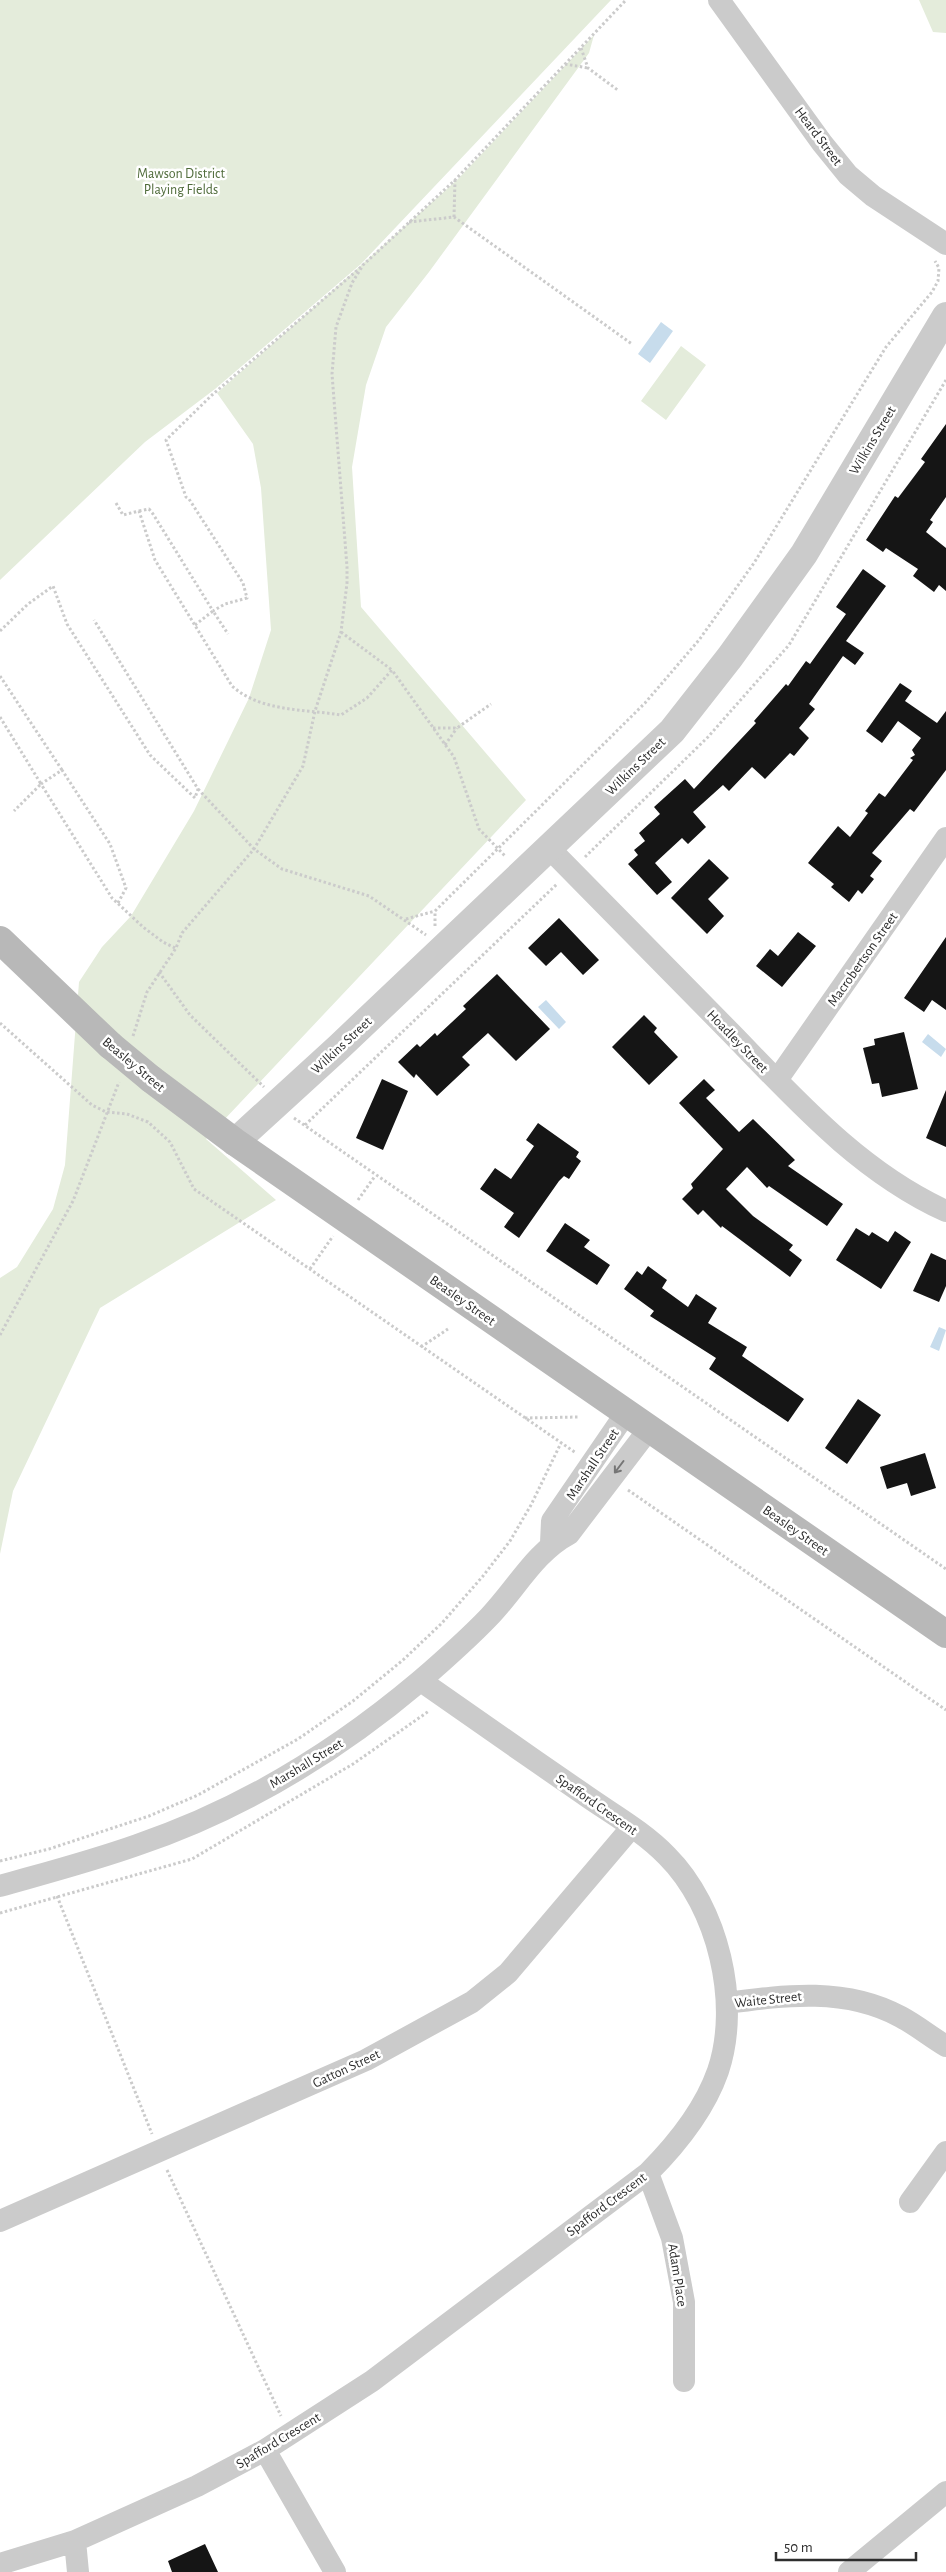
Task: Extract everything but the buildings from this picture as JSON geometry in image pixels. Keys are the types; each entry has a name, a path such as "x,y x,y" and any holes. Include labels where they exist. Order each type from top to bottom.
{"main road":[{"name":"Beasley Street","path":"0,940 121,1043 151,1080 235,1142 946,1634"}],"street":[{"name":"Heard Street","path":"719,0 822,143 848,175 938,251"},
{"name":"Wilkins Street","path":"235,1142 672,731 730,657 804,554 946,316"},
{"name":"Macrobertson Street","path":"777,1080 946,838"},
{"name":"Hoadley Street","path":"549,848 826,1130 876,1169 927,1203 946,1211"},
{"name":"Marshall Street","path":"551,1543 552,1521 626,1413"},
{"name":"Marshall Street","path":"0,1886 138,1845 204,1819 282,1779 352,1735 420,1681 489,1617 551,1543 569,1534 649,1428"},
{"name":"Spafford Crescent","path":"0,2564 75,2541 198,2486 265,2450 372,2381 648,2173 671,2150 697,2114 718,2071 727,2027 727,2003 718,1945 703,1909 687,1880 667,1855 631,1828 420,1681"},
{"name":"Gatton Street","path":"0,2221 366,2060 472,2002 508,1973 631,1828"},
{"name":"Waite Street","path":"727,2003 794,1994 831,1996 866,2003 900,2016 946,2046"},
{"path":"910,2202 946,2152"},
{"name":"Adam Place","path":"648,2173 672,2238 684,2302 684,2381"},
{"path":"265,2450 335,2572"},
{"path":"849,2572 946,2492"},
{"path":"75,2541 78,2572"}],"path":[{"path":"195,625 224,604 247,598 243,583 186,497 166,440 212,395 363,265 455,180 626,0"},
{"path":"581,48 588,68"},
{"path":"565,64 588,68 619,91"},
{"path":"454,217 455,180"},
{"path":"409,222 454,217 632,344"},
{"path":"405,919 435,911 645,703 700,640 754,563 886,348 932,292 938,281 938,251"},
{"path":"121,1043 147,992 176,948 182,933 254,848 303,766 315,711 341,632 347,575 333,406 333,351 336,328 352,283 363,265"},
{"path":"116,503 123,515 149,509 228,634"},
{"path":"139,511 155,560 232,686 244,695 275,706 341,715 367,698 392,670"},
{"path":"0,631 28,604 53,586 67,624 150,755 195,798 198,789"},
{"path":"94,620 198,789 254,848 282,869 369,896 429,937"},
{"path":"341,632 392,670 454,757 479,830 537,888 539,902"},
{"path":"0,676 110,844 126,888 118,903"},
{"path":"445,746 456,728 491,704"},
{"path":"0,717 112,898 156,937 176,948"},
{"path":"433,728 456,728"},
{"path":"14,811 41,784 62,770"},
{"path":"434,932 435,911"},
{"path":"159,972 190,1015 241,1062 267,1090 276,1104 375,1176 946,1569"},
{"path":"0,1023 92,1105 106,1112 127,1114 148,1122 170,1142 194,1189 592,1465"},
{"path":"0,1334 73,1201 121,1076"},
{"path":"421,1346 448,1329"},
{"path":"524,1418 579,1417"},
{"path":"0,1861 49,1848 149,1816 198,1795 298,1739 353,1701 404,1660 442,1623 483,1576 514,1534 561,1443"},
{"path":"611,1478 946,1710"},
{"path":"0,1913 192,1859 353,1764 434,1708"}],"green space":[{"name":"Mawson District Playing Fields","path":"0,0 611,0 361,264 215,389 145,442 0,580"},
{"path":"919,0 946,0 946,33 933,32"},
{"path":"594,35 589,53 429,272 386,327 366,385 352,467 361,607 526,800 206,1139 276,1200 100,1308 13,1491 0,1554 0,1278 17,1267 53,1209 65,1165 79,982 102,947 131,916 194,811 249,698 271,630 261,488 253,444 217,393 457,180"},
{"path":"681,346 706,365 666,420 641,401"}],"water":[{"path":"661,322 673,331 650,363 638,354"},
{"path":"546,1000 566,1022 559,1029 538,1007"},
{"path":"928,1034 946,1049 941,1057 922,1042"},
{"path":"939,1327 946,1330 939,1351 930,1347"}]}
